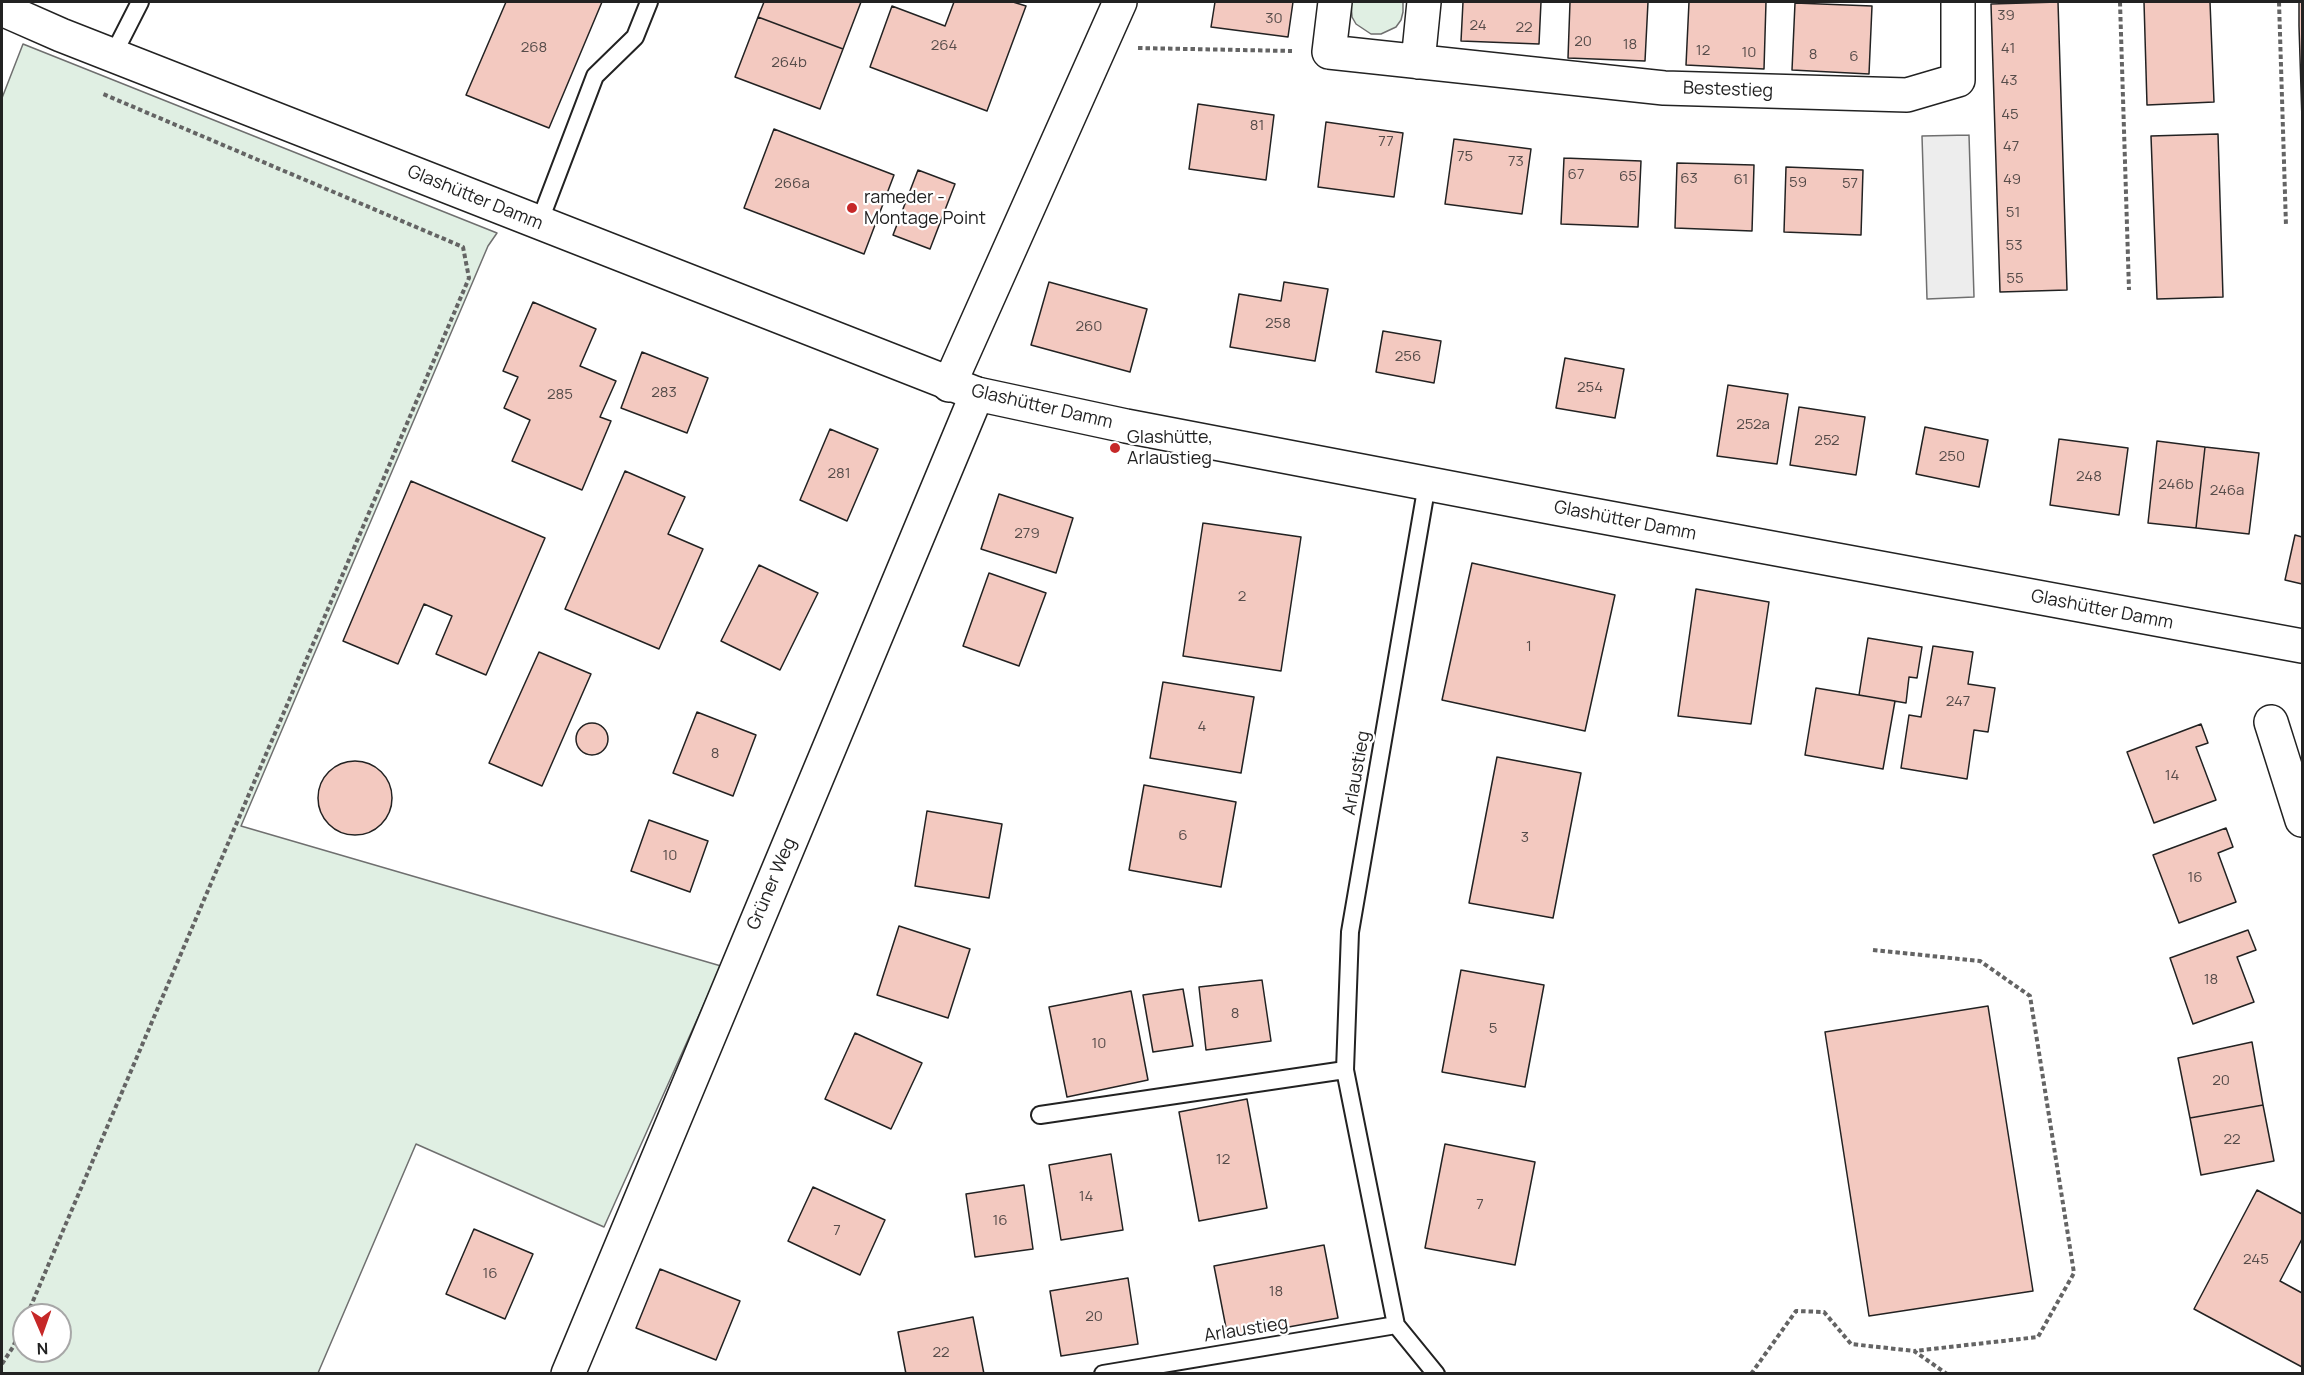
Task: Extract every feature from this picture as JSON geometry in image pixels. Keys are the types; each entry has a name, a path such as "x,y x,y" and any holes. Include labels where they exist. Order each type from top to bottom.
{"street":[{"name":"Glashütter Damm","path":"963,390 1120,2"},
{"name":"Bestestieg","path":"1335,2 1329,52 1664,88 1906,95 1958,80 1958,2"},
{"path":"1418,62 1424,2"},
{"name":"Glashütter Damm","path":"2,9 113,55 963,390 1126,426 1427,484 2302,646"},
{"name":"Grüner Weg","path":"567,1374 963,390"},
{"path":"2271,722 2302,820"}],"lane":[{"path":"113,55 140,2"},
{"path":"539,223 595,76 635,37 649,2"},
{"name":"Arlaustieg","path":"1427,484 1350,932 1345,1070 1396,1324 1436,1374"},
{"path":"1040,1115 1345,1070"},
{"name":"Arlaustieg","path":"1103,1374 1396,1324"}],"path":[{"path":"2120,2 2129,290"},
{"path":"2279,2 2286,226"},
{"path":"1100,47 1260,50"},
{"path":"32,1303 469,278 463,247 103,94"},
{"path":"1751,1374 1796,1311 1824,1312 1851,1344 1914,1351 2038,1337 2074,1273 2030,996 1980,961 1873,950"},
{"path":"2,1364 12,1349"},
{"path":"1914,1351 1947,1374"}],"green space":[{"path":"1351,2 1403,2 1401,20 1396,27 1381,34 1371,34 1356,24 1352,17"},
{"path":"23,44 497,233 488,246 241,826 721,966 604,1227 416,1144 318,1373 2,1373 2,98"}],"shaded area":[{"path":"1969,135 1974,297 1927,299 1922,136"}],"building":[{"path":"506,2 602,2 549,128 466,95"},
{"path":"764,2 861,2 843,49 758,17"},
{"path":"954,2 1013,2 1026,6 987,111 870,67 892,6 945,26"},
{"path":"1215,2 1293,2 1288,37 1211,27"},
{"path":"1463,2 1541,2 1539,44 1461,41"},
{"path":"1570,2 1648,2 1645,61 1568,58"},
{"path":"1689,2 1766,2 1764,69 1686,65"},
{"path":"2058,2 2067,290 2000,292 1991,4"},
{"path":"2144,2 2210,2 2214,102 2147,105"},
{"path":"2299,2 2302,2 2302,120 2299,26"},
{"path":"1795,3 1872,6 1869,74 1792,70"},
{"path":"758,17 843,49 820,109 735,77"},
{"path":"1198,104 1274,115 1266,180 1189,169"},
{"path":"1326,122 1403,133 1394,197 1318,187"},
{"path":"774,129 894,175 864,254 744,208"},
{"path":"2218,134 2223,297 2157,299 2151,136"},
{"path":"1454,139 1531,149 1522,214 1445,204"},
{"path":"1564,158 1641,161 1638,227 1561,224"},
{"path":"1677,163 1754,165 1752,231 1675,228"},
{"path":"1786,167 1863,170 1861,235 1784,232"},
{"path":"918,170 955,184 930,249 893,235"},
{"path":"1049,282 1147,309 1130,372 1031,345"},
{"path":"1284,282 1328,289 1315,361 1230,347 1239,294 1281,301"},
{"path":"533,302 596,329 580,366 616,381 600,417 611,421 582,490 512,461 530,420 504,408 518,377 503,371"},
{"path":"1383,331 1441,341 1434,383 1376,372"},
{"path":"642,352 708,378 687,433 621,408"},
{"path":"1565,358 1624,369 1615,418 1556,408"},
{"path":"1728,385 1788,394 1777,464 1717,456"},
{"path":"1799,407 1865,417 1856,475 1790,465"},
{"path":"1925,427 1988,440 1979,487 1916,474"},
{"path":"830,429 878,449 847,521 800,500"},
{"path":"2059,439 2128,448 2119,515 2050,505"},
{"path":"2157,441 2205,447 2196,528 2148,523"},
{"path":"2205,447 2259,453 2249,534 2196,528"},
{"path":"625,471 685,497 668,534 703,549 659,649 565,609"},
{"path":"411,481 545,538 486,675 436,654 452,616 424,604 398,664 343,641"},
{"path":"999,494 1073,518 1056,573 981,549"},
{"path":"1203,523 1301,537 1281,671 1183,656"},
{"path":"2295,535 2302,537 2302,584 2285,580"},
{"path":"1472,563 1615,595 1585,731 1442,700"},
{"path":"759,565 818,593 780,670 721,641"},
{"path":"989,573 1046,593 1019,666 963,646"},
{"path":"1696,589 1769,602 1751,724 1678,716"},
{"path":"1868,638 1922,647 1917,678 1909,677 1906,703 1859,695"},
{"path":"1933,646 1973,652 1968,684 1995,688 1988,732 1974,730 1967,779 1901,768 1909,715 1921,717"},
{"path":"539,652 591,674 542,786 489,763"},
{"path":"1163,682 1254,697 1241,773 1150,758"},
{"path":"1816,688 1895,701 1883,769 1805,755"},
{"path":"697,712 756,735 733,796 673,773"},
{"path":"592,723 604,727 608,739 604,751 592,755 580,751 576,739 580,727"},
{"path":"2201,724 2208,743 2196,747 2216,800 2154,823 2127,752"},
{"path":"1497,757 1581,773 1553,918 1469,903"},
{"path":"355,761 376,767 386,777 392,798 386,819 376,829 355,835 334,829 324,819 318,798 324,777 334,767"},
{"path":"1144,785 1236,802 1221,887 1129,870"},
{"path":"927,811 1002,824 989,898 915,886"},
{"path":"649,820 708,841 690,892 631,871"},
{"path":"2226,828 2233,847 2218,853 2236,902 2179,923 2153,855"},
{"path":"899,926 970,949 948,1018 877,995"},
{"path":"2248,930 2256,950 2237,957 2254,1002 2193,1024 2170,958"},
{"path":"1461,970 1544,985 1525,1087 1442,1072"},
{"path":"1262,980 1271,1041 1206,1050 1199,987"},
{"path":"1183,989 1193,1046 1153,1052 1143,995"},
{"path":"1131,991 1148,1080 1067,1097 1049,1007"},
{"path":"1988,1006 2033,1291 1869,1316 1825,1032"},
{"path":"855,1033 922,1063 891,1129 825,1099"},
{"path":"2252,1042 2263,1105 2190,1118 2178,1058"},
{"path":"1247,1099 1267,1208 1199,1221 1179,1112"},
{"path":"2263,1105 2274,1161 2201,1175 2190,1118"},
{"path":"1445,1144 1535,1162 1515,1265 1425,1248"},
{"path":"1111,1154 1123,1230 1061,1240 1049,1165"},
{"path":"1024,1185 1033,1249 975,1257 966,1194"},
{"path":"813,1187 885,1220 860,1275 788,1241"},
{"path":"2257,1190 2302,1214 2302,1239 2280,1281 2302,1293 2302,1367 2194,1309"},
{"path":"474,1229 533,1254 505,1319 446,1294"},
{"path":"1324,1245 1338,1318 1228,1338 1214,1266"},
{"path":"660,1269 740,1301 716,1360 636,1328"},
{"path":"1128,1278 1138,1344 1061,1356 1050,1291"},
{"path":"973,1317 984,1374 906,1374 898,1332"}],"place":[{"name":"rameder - Montage Point","path":"852,208"},
{"name":"Glashütte, Arlaustieg","path":"1115,448"}]}
